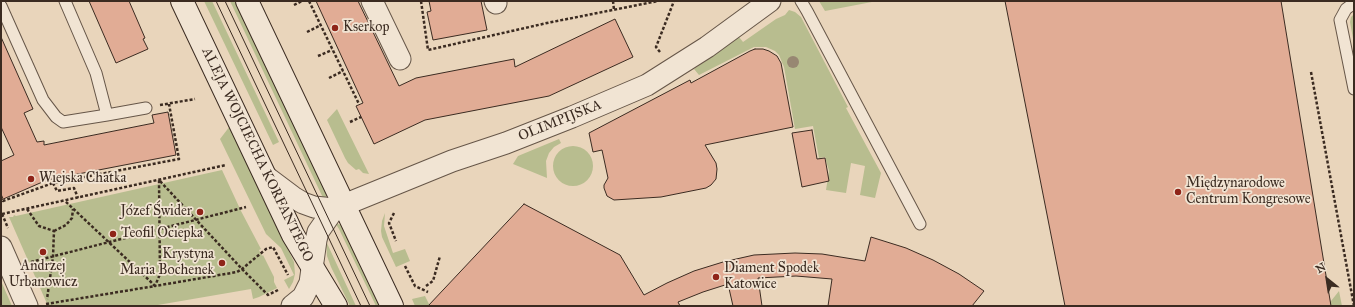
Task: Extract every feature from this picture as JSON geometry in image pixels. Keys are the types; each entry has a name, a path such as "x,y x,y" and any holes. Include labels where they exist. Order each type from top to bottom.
{"main road":[{"name":"ALEJA WOJCIECHA KORFANTEGO","path":"182,1 293,235 336,306"},
{"path":"247,1 339,207 392,306"}],"street":[{"path":"372,1 400,59"},
{"name":"OLIMPIJSKA","path":"265,176 293,198 303,203 314,207 339,207 452,161 506,143 582,114 647,85 707,47 770,1"},
{"path":"292,306 303,297 310,283 318,232 322,225 339,207"},
{"path":"5,238 39,304"}],"lane":[{"path":"65,1 96,73 107,115"},
{"path":"801,1 920,224"},
{"path":"1354,3 1346,9 1340,20 1354,89"},
{"path":"1,6 43,100 56,117 63,122 146,108"}],"path":[{"path":"294,5 302,1"},
{"path":"309,1 359,104"},
{"path":"421,1 428,50 547,23 658,1"},
{"path":"613,1 614,10"},
{"path":"664,57 656,47 674,1"},
{"path":"307,32 321,25"},
{"path":"318,56 332,50"},
{"path":"329,78 343,71"},
{"path":"1311,72 1354,306"},
{"path":"146,108 194,99"},
{"path":"1,196 3,201 53,184 179,158 169,104"},
{"path":"350,122 361,117"},
{"path":"5,238 2,214 226,165"},
{"path":"159,180 268,295 281,288"},
{"path":"154,286 160,274 159,180"},
{"path":"53,184 57,191 74,188 78,198"},
{"path":"65,201 154,286"},
{"path":"24,264 246,207"},
{"path":"27,209 39,226 54,231 66,224 72,218 74,209"},
{"path":"394,213 389,223 396,241"},
{"path":"54,231 53,257 39,304 237,272 266,249 273,246 288,274"},
{"path":"426,286 433,281 440,256"},
{"path":"405,266 415,286 428,292"}],"green space":[{"path":"204,1 212,1 279,142 273,145"},
{"path":"230,1 236,1 299,132 327,195 324,200"},
{"path":"819,1 877,1 825,11"},
{"path":"789,10 795,12 801,17 848,107 846,108 881,173 875,198 860,195 865,166 851,163 846,193 826,190 829,171 825,157 819,158 813,126 795,129 784,67 779,55 775,51 766,47 754,47 699,75 694,69 739,37 743,42 776,19 785,15"},
{"path":"1354,14 1354,44 1350,22 1351,17"},
{"path":"337,109 369,174 363,173 359,169 356,170 345,158 327,120"},
{"path":"230,126 294,262 295,274 289,289 284,280 294,275 281,248 266,234 220,139"},
{"path":"559,139 561,143 554,147 549,153 546,161 547,178 513,164 518,156"},
{"path":"573,146 581,148 587,152 591,158 593,166 591,174 587,180 581,184 573,186 565,184 559,180 555,174 553,166 555,158 559,152 565,148"},
{"path":"222,170 261,249 259,250 274,277 274,282 277,288 253,299 251,289 152,306 48,306 9,217"},
{"path":"385,213 384,226 393,253 405,249 410,261 396,267 382,237 382,221"},
{"path":"335,223 341,225 382,306 376,306"},
{"path":"326,241 356,306 350,306 331,267 327,256"},
{"path":"1,281 12,306 1,306"},
{"path":"1339,291 1342,306 1327,306"},
{"path":"425,296 430,306 415,306 412,299"}],"building":[{"path":"89,1 129,1 145,38 143,39 148,49 116,63"},
{"path":"316,1 358,1 399,86 416,78 514,59 515,67 615,19 633,57 549,96 425,120 374,144 356,106 363,103"},
{"path":"429,1 481,1 487,30 433,40 427,12 431,11"},
{"name":"Międzynarodowe Centrum Kongresowe","path":"1005,1 1281,1 1331,306 1065,306"},
{"path":"1,37 33,109 24,113 37,142 44,141 44,145 154,123 152,115 168,112 176,155 47,180 1,200 1,161 14,155 1,127"},
{"path":"755,49 769,51 777,56 781,63 793,127 705,145 716,163 717,169 716,179 706,188 661,197 614,200 607,196 604,185 608,178 602,150 593,152 589,133 690,80 691,83"},
{"path":"812,130 817,159 825,158 829,181 802,187 792,133"},
{"path":"524,204 620,255 644,295 694,271 723,262 754,255 795,253 822,254 865,261 871,237 906,248 933,260 959,274 984,291 972,306 828,306 832,279 796,276 758,278 762,306 733,306 728,284 678,302 680,306 428,306"}],"tram line":[{"path":"216,1 361,306"},
{"path":"225,1 370,306"}],"place":[{"name":"Kserkop","path":"335,28"},
{"name":"Wiejska Chatka","path":"31,179"},
{"name":"Międzynarodowe Centrum Kongresowe","path":"1178,192"},
{"name":"Józef Świder","path":"200,212"},
{"name":"Teofil Ociepka","path":"113,234"},
{"name":"Andrzej Urbanowicz","path":"43,252"},
{"name":"Krystyna Maria Bochenek","path":"222,263"},
{"name":"Diament Spodek Katowice","path":"716,277"}]}
